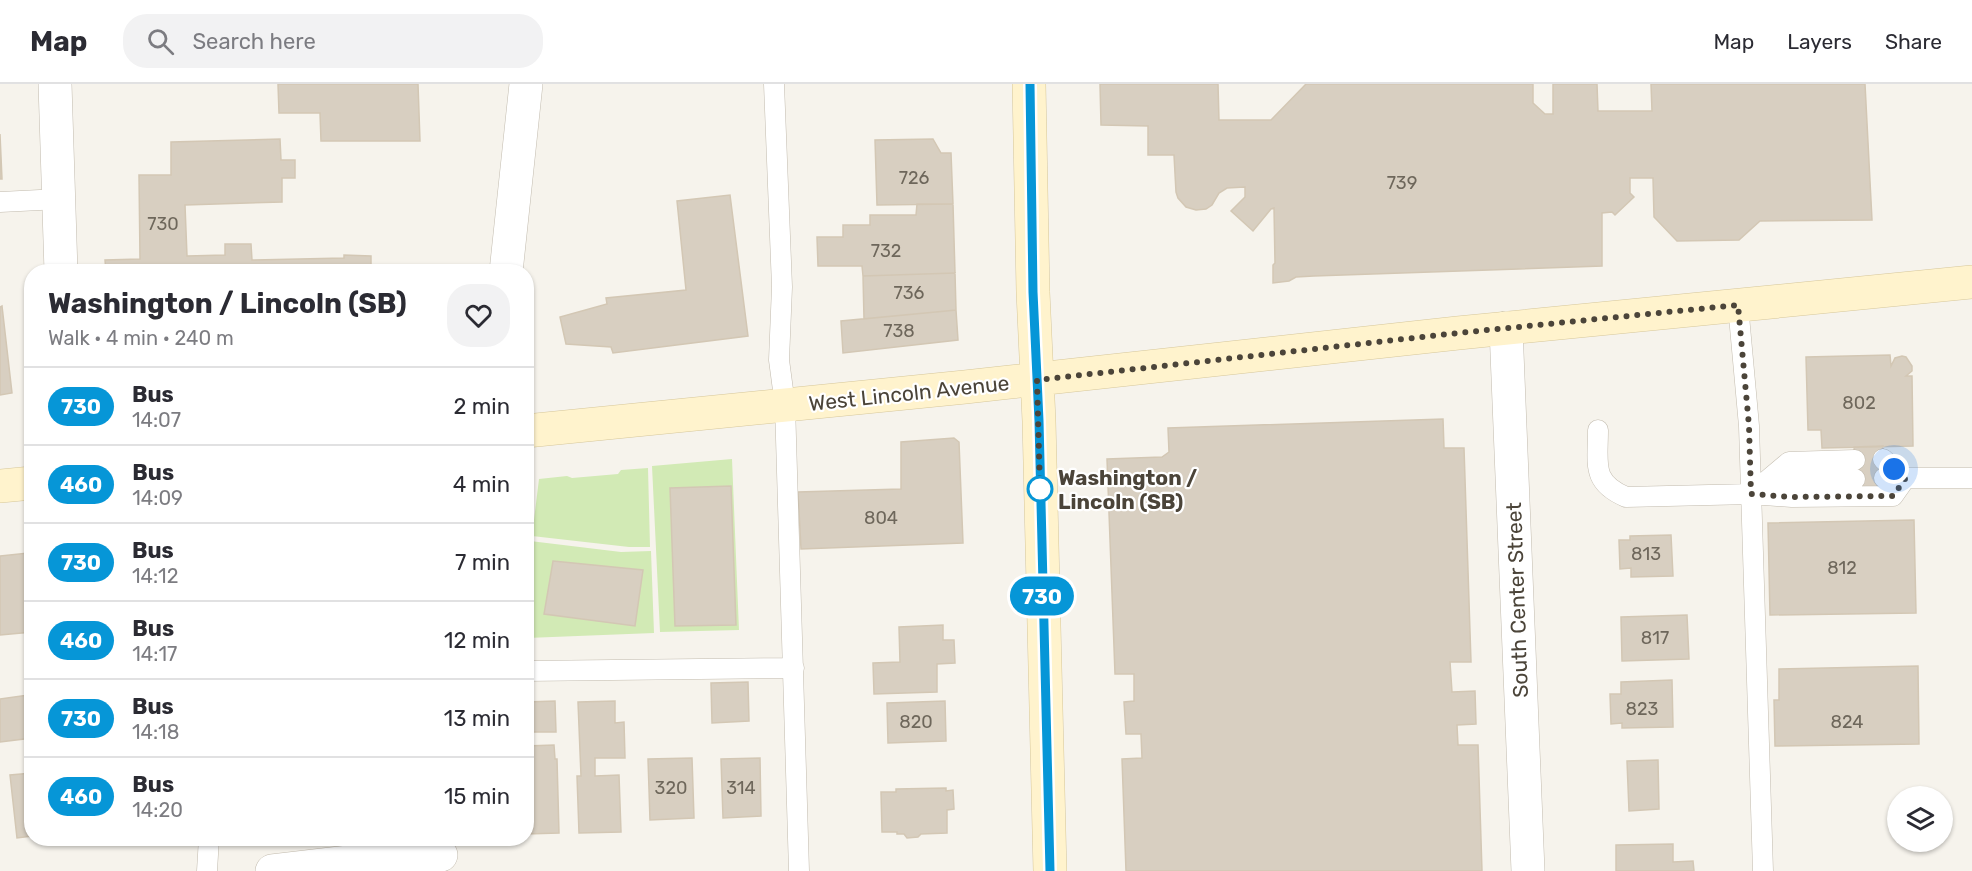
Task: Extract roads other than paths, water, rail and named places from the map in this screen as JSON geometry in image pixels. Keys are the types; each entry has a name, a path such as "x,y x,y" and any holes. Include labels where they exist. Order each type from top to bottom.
{"street":[{"path":"55,84 61,264"},
{"path":"507,264 525,84"},
{"path":"1029,84 1050,871"},
{"name":"West Lincoln Avenue","path":"534,430 1037,380 1506,328 1972,282"},
{"name":"South Center Street","path":"1506,328 1528,871"},
{"path":"0,486 24,484"},
{"path":"272,871 400,856 441,855"}],"lane":[{"path":"774,84 782,287 779,360 785,405 799,871"},
{"path":"0,202 60,199"},
{"path":"1738,305 1749,426 1763,871"},
{"path":"1598,430 1602,482 1613,491 1626,497 1751,494 1791,497 1893,496 1905,479"},
{"path":"1883,469 1905,479 1972,478"},
{"path":"1751,494 1790,481 1855,470"},
{"path":"534,671 794,668"},
{"path":"207,871 209,846"}],"place":[{"name":"Washington / Lincoln (SB)","path":"1040,489"}]}
